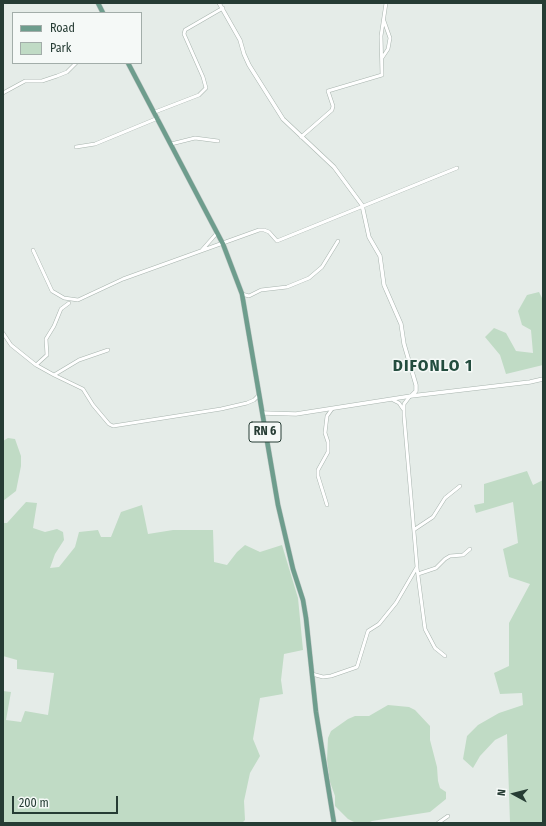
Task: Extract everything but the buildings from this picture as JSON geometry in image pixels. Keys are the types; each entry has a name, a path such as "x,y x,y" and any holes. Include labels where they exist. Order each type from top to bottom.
{"main road":[{"path":"98,3 102,12"},
{"name":"RN 6","path":"129,64 223,244 242,294 278,505 292,569 305,612 316,712 334,823"}],"street":[{"path":"219,3 240,40 244,54 256,76 283,119 342,175 362,205 370,237 380,256 384,285 401,324 404,344 416,385 416,391 405,402 403,409 415,529 417,567 425,628 434,648 445,656"},
{"path":"301,137 332,110 333,106 328,90 382,75 381,36 386,3"},
{"path":"155,112 199,95 206,88 203,77 184,34 184,30 223,8"},
{"path":"382,58 388,49 390,38 383,19"},
{"path":"3,93 24,81 42,81 67,72 75,64"},
{"path":"76,146 94,144 158,118"},
{"path":"171,144 195,138 218,141"},
{"path":"33,250 40,270 52,291 64,298 78,300 123,279 264,230 277,241 362,205 389,196 457,168"},
{"path":"200,251 217,233"},
{"path":"242,294 249,296 261,290 287,287 309,278 322,267 338,241"},
{"path":"36,365 47,355 46,339 54,326 61,309 69,303"},
{"path":"3,333 11,345 36,365 83,389 105,419 113,426 221,409 248,403 259,395"},
{"path":"54,375 79,360 108,350"},
{"path":"263,413 296,414 411,396 522,383 543,379"},
{"path":"393,400 399,403 403,409"},
{"path":"327,505 318,476 318,470 328,452 328,442 325,433 327,416 332,409"},
{"path":"415,529 433,517 446,498 460,486"},
{"path":"418,574 436,568 450,556 463,555 470,549"},
{"path":"312,674 323,677 331,676 357,667 366,634 380,624 396,603 417,567"},
{"path":"438,823 448,816"}],"green space":[{"path":"539,292 543,300 543,365 506,374 500,355 485,337 494,328 506,333 516,351 533,353 531,330 522,325 518,311 527,295"},
{"path":"8,438 15,439 21,456 21,466 16,491 3,501 3,441"},
{"path":"527,471 533,485 543,480 543,823 510,823 507,734 495,740 480,756 473,768 463,759 467,736 478,725 499,713 523,705 522,693 500,694 494,673 509,666 509,623 530,584 509,577 503,549 518,543 513,502 476,513 474,505 484,503 484,484"},
{"path":"26,502 37,503 33,528 45,532 57,529 63,532 64,540 55,554 50,568 59,567 75,547 79,532 98,530 101,537 111,537 121,512 142,505 148,534 173,530 213,530 214,562 227,565 237,552 245,545 260,552 282,545 298,598 303,650 284,654 281,680 283,694 260,698 253,739 260,756 250,773 244,801 245,820 242,823 3,823 3,691 11,692 6,720 21,722 25,711 48,715 54,673 17,669 17,660 3,656 3,523 7,523"},
{"path":"388,705 409,707 415,710 430,726 430,740 437,767 438,781 440,788 446,792 446,799 430,812 372,821 368,823 356,823 348,819 335,806 335,796 330,782 327,760 328,738 331,731 348,719 355,716 369,716"}],"district":[{"name":"DIFONLO 1","path":"433,366"}]}
